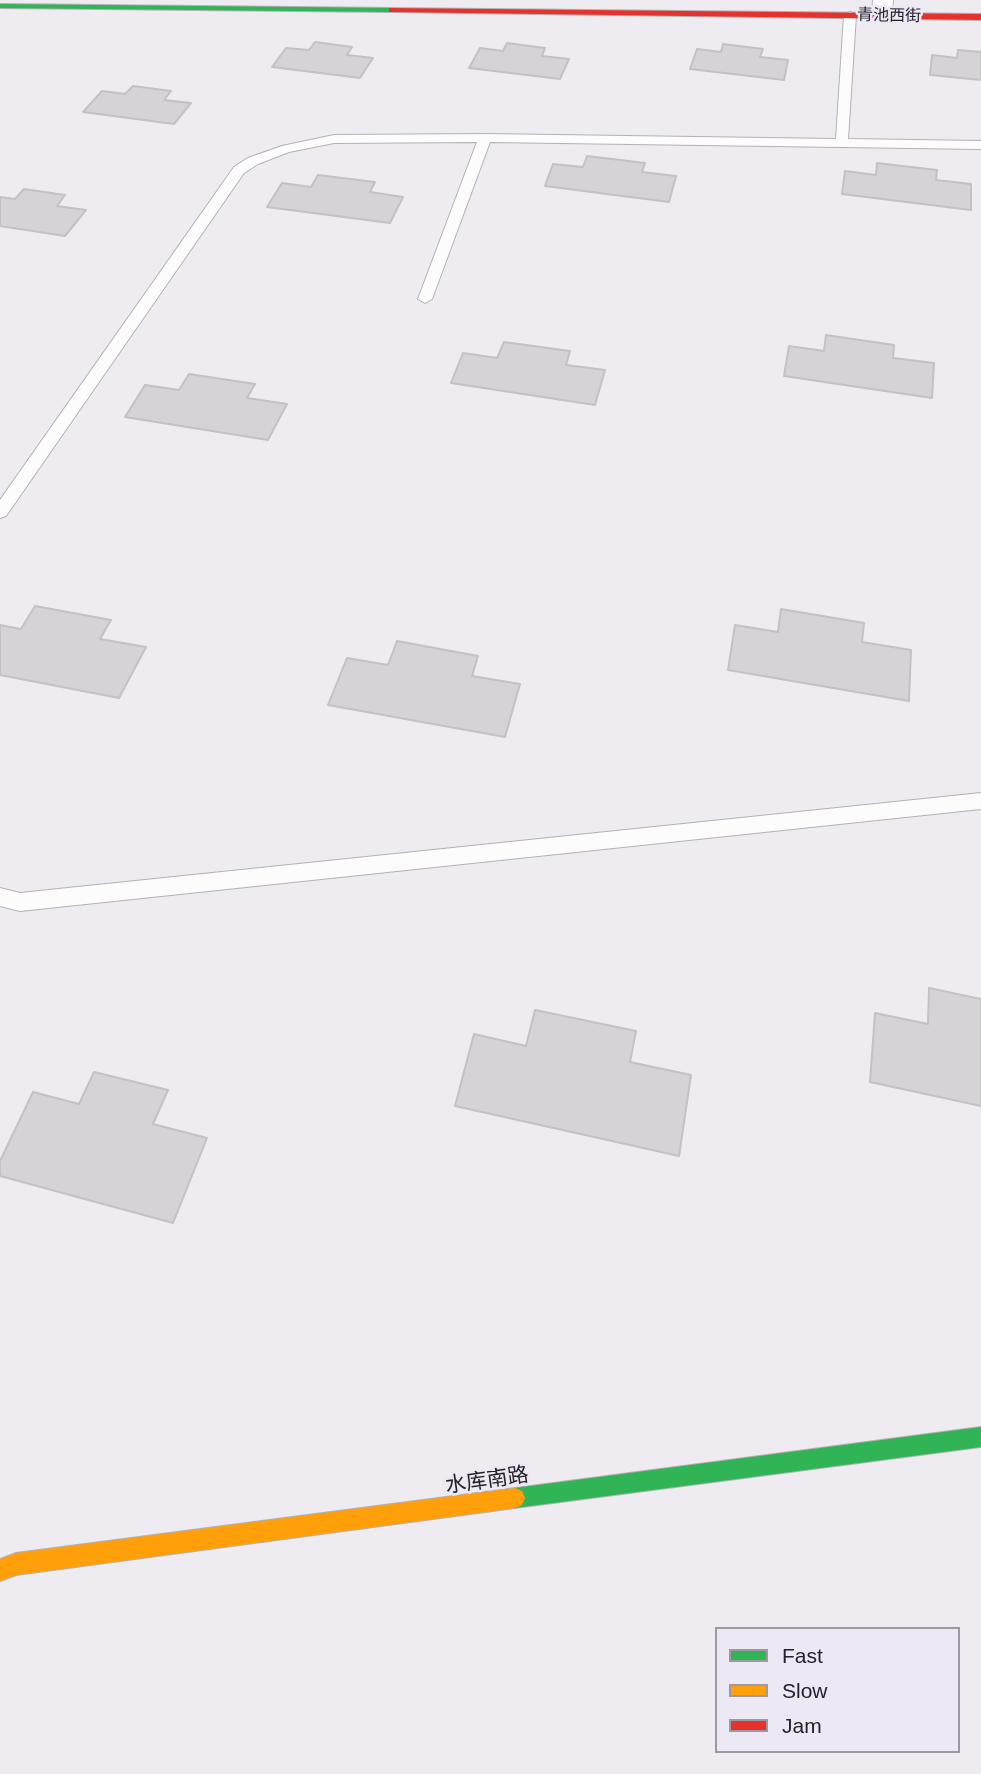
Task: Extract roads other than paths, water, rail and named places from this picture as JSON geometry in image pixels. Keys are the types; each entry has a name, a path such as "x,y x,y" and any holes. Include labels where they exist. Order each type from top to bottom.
{"street":[{"name":"青池西街","path":"8,7 850,15 883,8 981,17"},
{"name":"水库南路","path":"0,1570 16,1564 981,1437"}],"lane":[{"path":"842,144 850,15"},
{"path":"425,299 485,138"},
{"path":"0,512 6,494 239,170 253,161 286,149 334,139 485,138 981,145"},
{"path":"0,897 20,902 981,801"}]}
